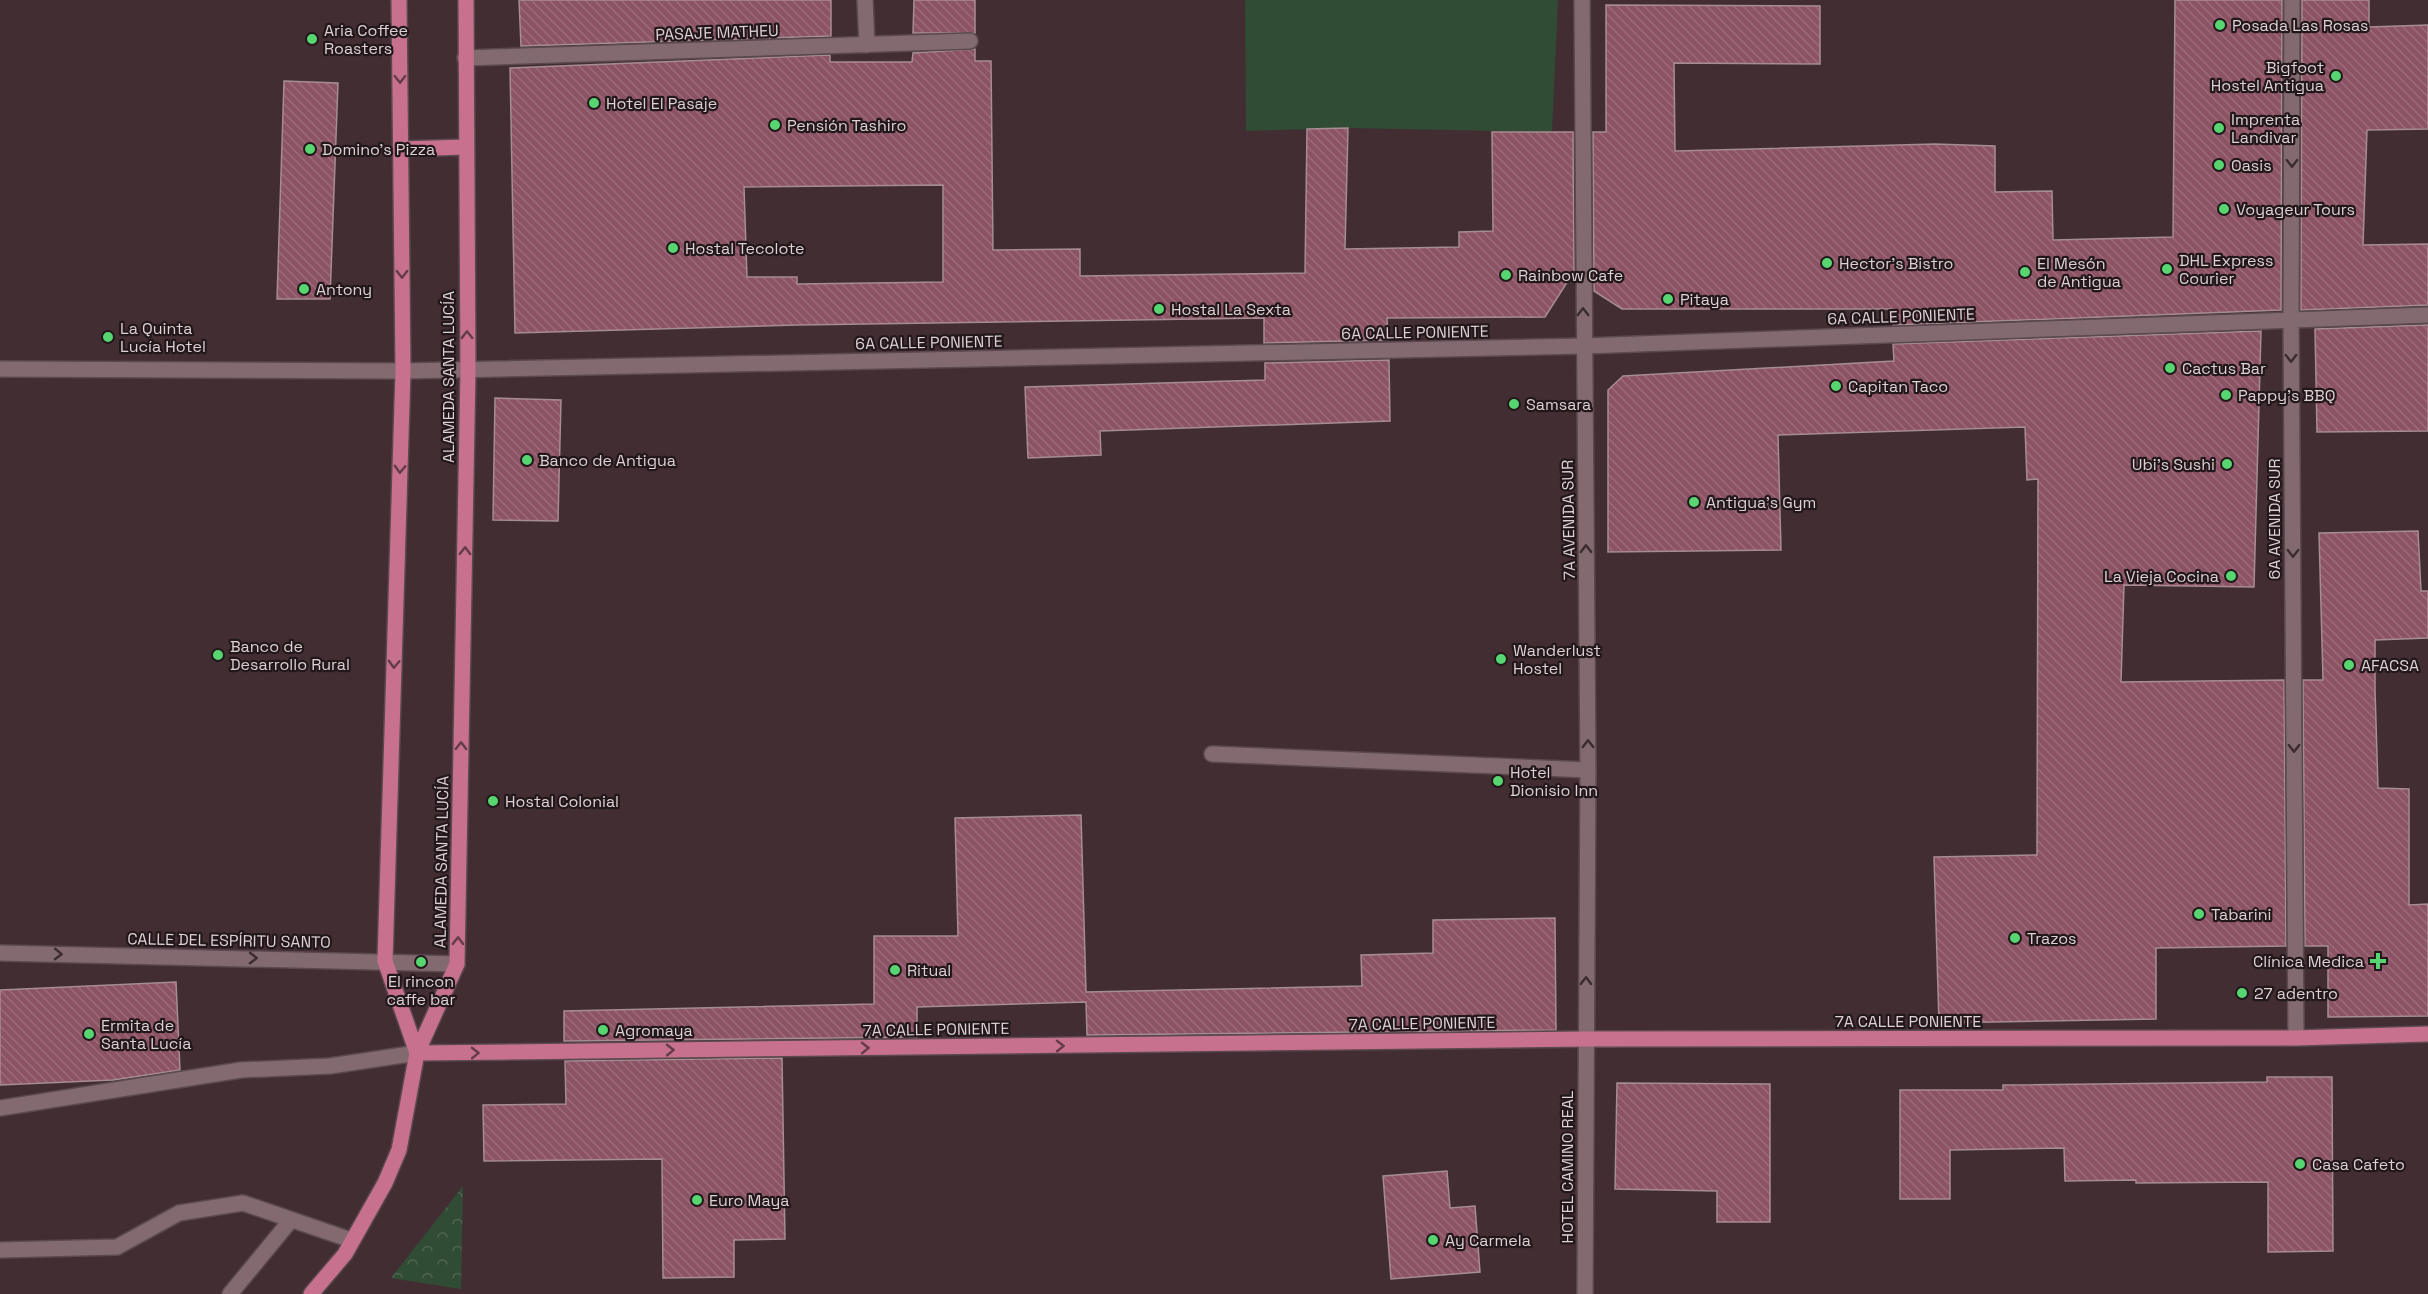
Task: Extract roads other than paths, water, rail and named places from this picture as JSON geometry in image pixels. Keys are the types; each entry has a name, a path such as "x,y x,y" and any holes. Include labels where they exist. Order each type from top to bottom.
{"main road":[{"path":"399,0 403,371 385,961 417,1053"},
{"name":"ALAMEDA SANTA LUCÍA","path":"311,1294 345,1254 385,1183 399,1150 417,1053 457,964 468,370 466,0"},
{"path":"401,149 466,147"},
{"name":"7A CALLE PONIENTE","path":"417,1053 1586,1039 2296,1038 2428,1034"}],"street":[{"path":"865,0 867,45"},
{"name":"7A AVENIDA SUR","path":"1582,0 1588,770 1586,1039"},
{"name":"6A AVENIDA SUR","path":"2292,0 2291,320 2296,1038"},
{"name":"PASAJE MATHEU","path":"465,58 970,41"},
{"name":"6A CALLE PONIENTE","path":"0,369 403,371 1584,346 2428,315"},
{"path":"1212,754 1588,770"},
{"name":"CALLE DEL ESPÍRITU SANTO","path":"0,953 457,964"},
{"name":"HOTEL CAMINO REAL","path":"1585,1294 1586,1039"},
{"path":"0,1108 241,1070 330,1066 417,1053"},
{"path":"0,1250 117,1247 179,1213 243,1203 351,1240"},
{"path":"230,1294 291,1220"}],"place":[{"name":"Posada Las Rosas","path":"2220,25"},
{"name":"Aria Coffee Roasters","path":"312,39"},
{"name":"Bigfoot Hostel Antigua","path":"2336,76"},
{"name":"Hotel El Pasaje","path":"594,103"},
{"name":"Pensión Tashiro","path":"775,125"},
{"name":"Imprenta Landivar","path":"2219,128"},
{"name":"Domino's Pizza","path":"310,149"},
{"name":"Oasis","path":"2219,165"},
{"name":"Voyageur Tours","path":"2224,209"},
{"name":"Hostal Tecolote","path":"673,248"},
{"name":"Hector's Bistro","path":"1827,263"},
{"name":"DHL Express Courier","path":"2167,269"},
{"name":"El Mesón de Antigua","path":"2025,272"},
{"name":"Rainbow Cafe","path":"1506,275"},
{"name":"Antony","path":"304,289"},
{"name":"Pitaya","path":"1668,299"},
{"name":"Hostal La Sexta","path":"1159,309"},
{"name":"La Quinta Lucía Hotel","path":"108,337"},
{"name":"Cactus Bar","path":"2170,368"},
{"name":"Capitan Taco","path":"1836,386"},
{"name":"Pappy's BBQ","path":"2226,395"},
{"name":"Samsara","path":"1514,404"},
{"name":"Banco de Antigua","path":"527,460"},
{"name":"Ubi's Sushi","path":"2227,464"},
{"name":"Antigua's Gym","path":"1694,502"},
{"name":"La Vieja Cocina","path":"2231,576"},
{"name":"Banco de Desarrollo Rural","path":"218,655"},
{"name":"Wanderlust Hostel","path":"1501,659"},
{"name":"AFACSA","path":"2349,665"},
{"name":"Hotel Dionisio Inn","path":"1498,781"},
{"name":"Hostal Colonial","path":"493,801"},
{"name":"Tabarini","path":"2199,914"},
{"name":"Trazos","path":"2015,938"},
{"name":"Clínica Medica","path":"2378,961"},
{"name":"El rincon caffe bar","path":"421,962"},
{"name":"Ritual","path":"895,970"},
{"name":"27 adentro","path":"2242,993"},
{"name":"Agromaya","path":"603,1030"},
{"name":"Ermita de Santa Lucía","path":"89,1034"},
{"name":"Casa Cafeto","path":"2300,1164"},
{"name":"Euro Maya","path":"697,1200"},
{"name":"Ay Carmela","path":"1433,1240"}]}
